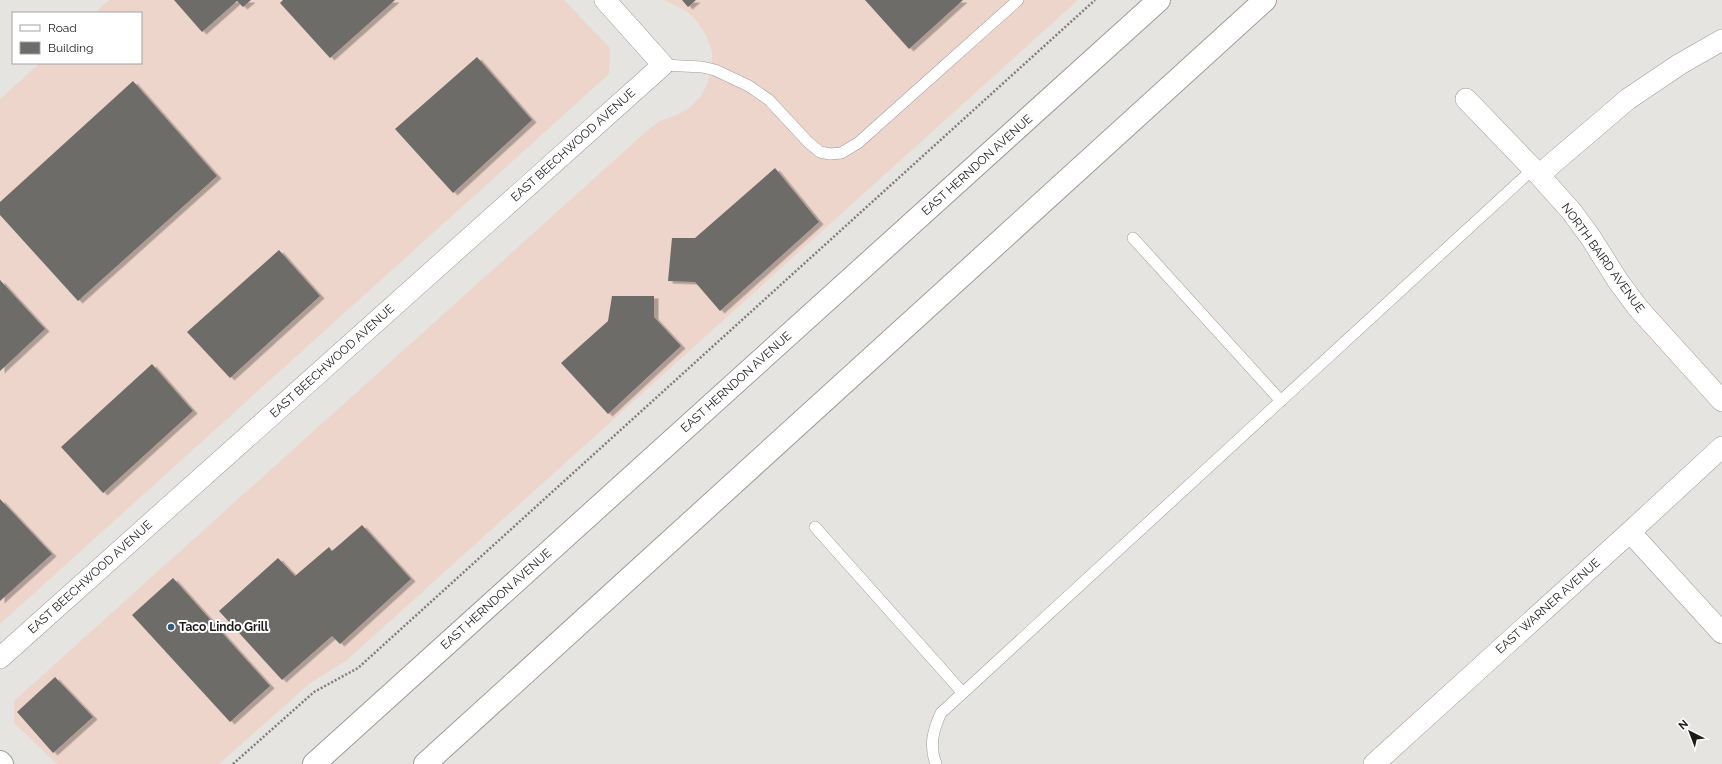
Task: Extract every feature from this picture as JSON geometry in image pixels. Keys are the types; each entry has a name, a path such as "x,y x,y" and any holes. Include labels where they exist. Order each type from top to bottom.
{"main road":[{"name":"EAST HERNDON AVENUE","path":"314,764 1159,0"},
{"path":"425,764 1265,0"}],"street":[{"path":"605,0 664,65"},
{"path":"1536,172 1628,99 1680,64 1722,40"},
{"name":"EAST BEECHWOOD AVENUE","path":"0,658 664,65"},
{"name":"NORTH BAIRD AVENUE","path":"1466,99 1572,212 1638,308 1722,400"},
{"name":"EAST WARNER AVENUE","path":"1382,761 1722,446"},
{"path":"1630,532 1722,633"}],"lane":[{"path":"664,65 702,67 730,76 769,100 808,142 820,152 830,154 841,153 858,143 1018,0"},
{"path":"936,764 932,754 933,730 941,713 1281,401 1536,172"},
{"path":"1133,238 1281,401"},
{"path":"815,527 963,693"}],"path":[{"path":"233,764 314,692 358,668 1095,0"}],"shaded area":[{"path":"109,0 564,0 610,48 609,74 0,624 0,99 39,64 142,64 142,12 96,12"},
{"path":"664,0 1078,0 347,660 309,684 219,764 57,764 14,723 14,701 649,129 660,121 679,114 689,108 700,97 707,85 712,68 712,51 706,35 696,20 686,11"}],"building":[{"path":"174,0 251,0 243,7 237,1 202,32"},
{"path":"283,0 395,0 330,58 280,3"},
{"path":"682,0 696,0 688,7"},
{"path":"865,0 963,0 909,49"},
{"path":"477,57 532,120 453,193 395,129"},
{"path":"133,81 217,176 78,301 0,215 0,202"},
{"path":"775,168 819,222 720,311 695,282 668,281 672,238 695,238"},
{"path":"279,250 320,296 230,378 187,332"},
{"path":"0,280 45,329 0,371"},
{"path":"612,296 654,296 654,317 681,346 608,414 561,363 608,321"},
{"path":"152,364 193,411 103,493 61,447"},
{"path":"0,499 52,554 0,601"},
{"path":"362,525 411,579 340,644 332,636 282,680 219,611 278,558 295,576 329,547 332,551"},
{"path":"173,578 270,686 230,722 132,615"},
{"path":"55,677 93,717 53,753 17,712"}],"place":[{"name":"Taco Lindo Grill","path":"171,627"}]}
